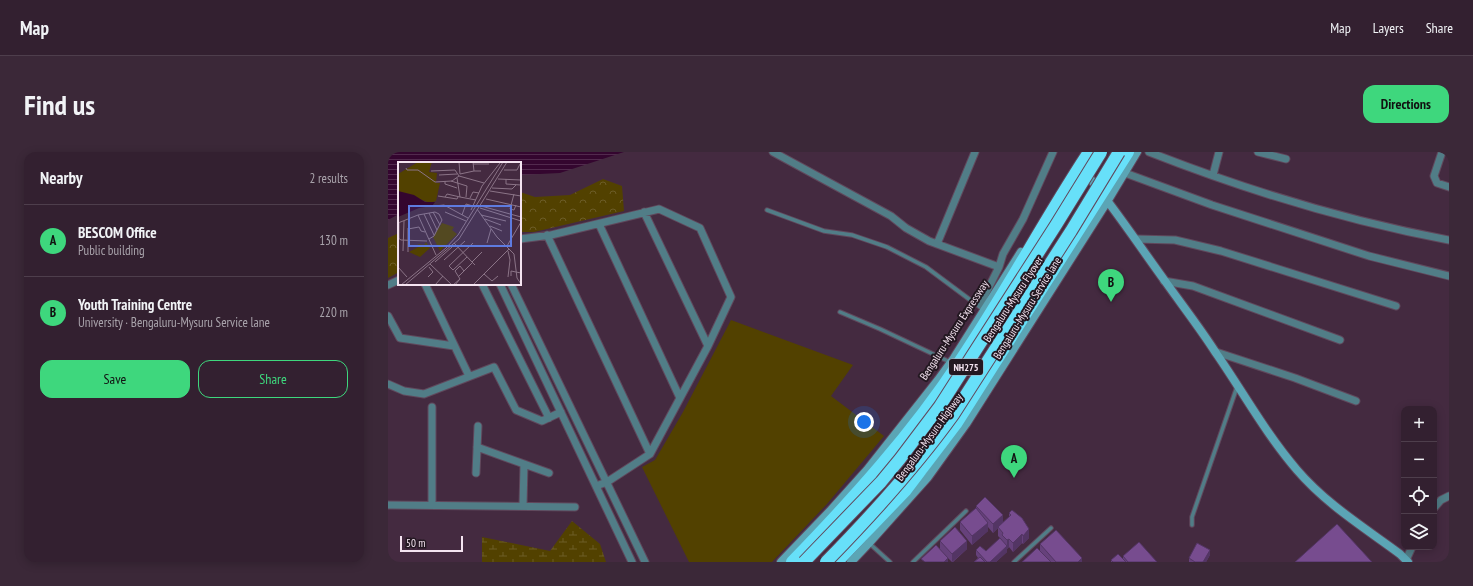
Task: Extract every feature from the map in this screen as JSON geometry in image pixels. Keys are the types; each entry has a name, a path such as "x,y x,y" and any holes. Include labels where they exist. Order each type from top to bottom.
{"highway":[{"name":"Bengaluru-Mysuru Expressway","path":"792,562 834,512 899,445 943,386 1021,264 1089,152"},
{"name":"NH275","path":"804,562 881,482 940,406 1101,152"},
{"name":"Bengaluru-Mysuru Flyover","path":"826,562 893,492 933,443 953,415 1071,231 1119,152"},
{"name":"Bengaluru-Mysuru Highway","path":"837,562 866,540 956,424 1105,196 1128,152"}],"street":[{"path":"773,152 891,216 906,228 929,241 999,267"},
{"path":"938,244 975,152"},
{"path":"982,306 1003,254 1023,219 1053,152"},
{"name":"Bengaluru-Mysuru Expressway","path":"780,562 834,512 951,362 982,306 1084,152"},
{"name":"NH275","path":"1105,196 1125,173 1137,152"},
{"path":"1149,152 1213,176 1290,201 1372,223 1449,240"},
{"path":"1213,176 1219,152"},
{"path":"1258,152 1286,159"},
{"path":"1442,152 1434,176 1437,183 1449,187"},
{"path":"1080,166 1105,196 1136,239 1164,281 1216,352 1262,424 1298,470 1329,502 1400,554 1407,561 1411,550"},
{"path":"1125,173 1212,204 1369,256 1449,276"},
{"path":"521,239 547,236 659,209 700,228 731,297 708,346 650,454 607,482 596,486"},
{"path":"644,212 708,346"},
{"path":"599,224 680,398"},
{"path":"547,236 650,454"},
{"path":"1136,239 1175,240 1221,252 1396,306"},
{"path":"388,285 398,280"},
{"path":"1164,281 1193,286 1340,340"},
{"path":"426,285 469,376"},
{"path":"482,285 549,418"},
{"path":"500,285 632,562"},
{"path":"511,285 645,562"},
{"path":"388,316 400,338 454,346"},
{"path":"1216,352 1295,378 1356,401"},
{"path":"388,384 404,391 424,394 494,367 516,410 542,421 561,412"},
{"path":"432,407 432,505"},
{"path":"476,473 478,426"},
{"path":"477,447 549,473"},
{"path":"523,506 524,464"},
{"path":"1437,505 1441,500 1449,496"},
{"path":"388,505 575,507"},
{"path":"834,512 866,540"},
{"name":"NH275","path":"851,562 866,540"}],"lane":[{"path":"768,210 824,231 852,235 881,244 926,268 973,302 982,306"},
{"path":"840,312 951,362"},
{"path":"1192,525 1192,517 1238,386"},
{"path":"912,562 966,511"},
{"path":"1014,562 1051,528"},
{"path":"866,540 890,562"}],"green space":[{"path":"603,179 622,186 624,211 534,232 521,232 521,192 535,197 570,195"},
{"path":"398,233 398,273 388,278 388,238"},
{"path":"731,320 853,365 831,396 884,436 827,504 772,562 689,562 642,467 655,460 683,412"},
{"path":"572,521 600,544 606,562 482,562 482,537 550,551"}],"shaded area":[{"path":"388,152 624,152 560,173 521,175 521,162 398,162 398,215 388,220"}],"building":[{"path":"985,497 1003,515 993,524 976,506"},
{"path":"976,508 988,523 972,536 960,522"},
{"path":"1012,510 1022,518 1029,529 1023,536 1022,534 1013,543 1002,535 1003,533 998,527 1011,515 1009,513"},
{"path":"1337,524 1372,562 1295,562"},
{"path":"955,527 967,541 952,554 940,541"},
{"path":"1056,530 1082,558 1078,562 1056,562 1040,544"},
{"path":"1000,538 1007,546 990,562 987,562 976,550 980,546 986,551"},
{"path":"1139,542 1157,562 1128,562 1123,556"},
{"path":"1197,543 1210,550 1203,562 1195,562 1189,558"},
{"path":"936,545 948,558 944,562 925,562 921,559"},
{"path":"1037,548 1051,562 1022,562"},
{"path":"1118,554 1126,562 1113,562 1111,560"},
{"path":"980,557 985,562 974,562"}],"place":[{"name":"Youth Training Centre","path":"1111,302"},
{"name":"BESCOM Office","path":"1014,478"}]}
